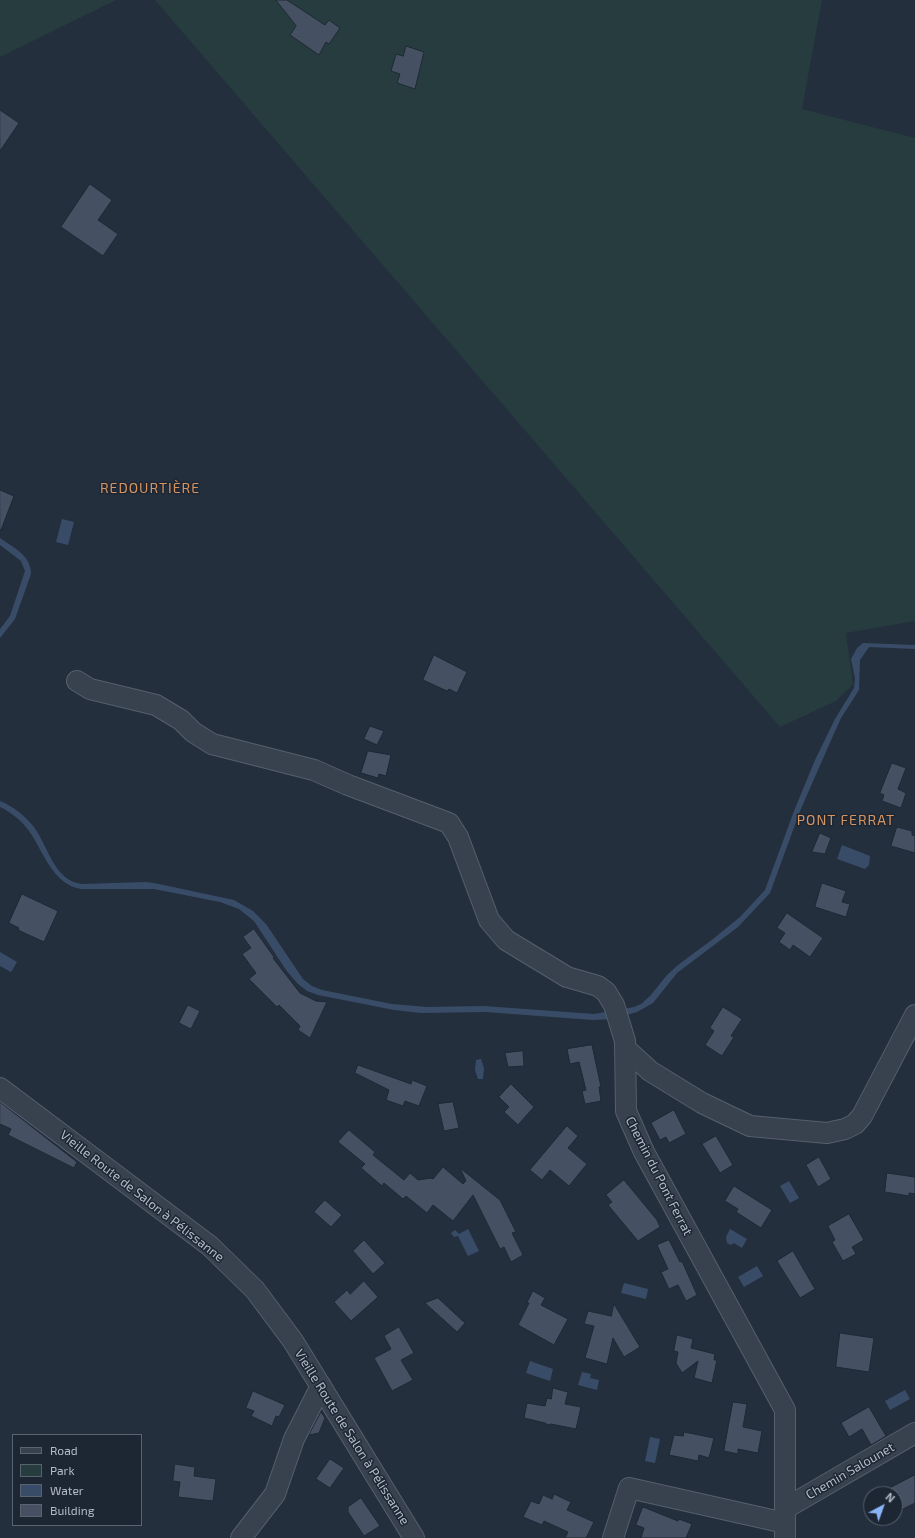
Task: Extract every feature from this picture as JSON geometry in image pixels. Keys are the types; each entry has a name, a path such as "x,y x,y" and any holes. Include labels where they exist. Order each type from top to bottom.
{"street":[{"name":"Chemin du Pont Ferrat","path":"77,681 90,689 156,705 181,720 193,732 212,744 314,770 348,785 449,823 458,837 489,920 506,940 567,977 598,986 606,992 616,1013 625,1041 626,1111 651,1166 785,1410 785,1523"},
{"path":"625,1048 650,1071 702,1104 750,1126 827,1133 845,1129 855,1124 862,1116 915,1016"},
{"name":"Vieille Route de Salon à Pélissanne","path":"0,1088 210,1246 255,1290 293,1341 414,1538"},
{"path":"241,1538 275,1494 294,1439 321,1386"},
{"name":"Chemin Salounet","path":"785,1523 915,1433"},
{"path":"613,1538 629,1488 785,1523"}],"green space":[{"path":"0,0 116,0 0,57"},
{"path":"155,0 822,0 802,109 915,138 915,621 846,633 853,684 836,701 780,727"}],"water":[{"path":"62,519 74,522 68,545 56,542"},
{"path":"0,538 25,557 30,567 31,574 15,619 0,638 0,629 10,616 25,571 21,561 0,545"},
{"path":"863,643 915,645 915,649 869,647 860,660 859,690 841,718 832,738 800,811 770,893 738,927 677,973 653,1003 637,1012 612,1019 593,1020 486,1012 421,1013 394,1010 318,995 307,991 297,983 286,970 254,921 239,909 220,902 154,889 81,889 71,886 56,874 29,831 20,820 0,807 0,801 27,819 39,835 58,870 72,881 82,884 154,883 234,900 253,911 266,924 303,979 312,986 322,990 392,1004 427,1007 484,1006 594,1014 634,1007 641,1004 651,995 667,975 678,965 740,917 765,890 794,811 815,760 835,719 854,688 855,678 851,659 857,648"},
{"path":"842,845 870,856 869,865 865,869 837,859"},
{"path":"0,952 17,962 11,972 0,966"},
{"path":"481,1059 484,1068 483,1079 478,1079 475,1070 476,1060"},
{"path":"789,1181 799,1198 790,1203 780,1186"},
{"path":"468,1229 479,1251 468,1256 458,1236 454,1237 451,1233 455,1230 459,1234"},
{"path":"730,1229 747,1239 742,1248 734,1243 731,1245 727,1243 726,1237"},
{"path":"757,1266 763,1276 744,1287 738,1277"},
{"path":"624,1283 648,1289 646,1299 621,1293"},
{"path":"530,1361 553,1369 550,1381 526,1373"},
{"path":"582,1372 591,1374 590,1378 599,1380 597,1390 578,1385"},
{"path":"905,1390 910,1399 890,1410 885,1401"},
{"path":"650,1437 660,1439 655,1463 645,1461"}],"building":[{"path":"276,0 287,0 325,25 329,20 340,28 329,44 326,42 319,55 290,35 296,26"},
{"path":"406,46 424,52 415,89 397,83 400,74 391,71 396,54 403,56"},
{"path":"0,110 19,123 0,151"},
{"path":"90,184 112,200 98,220 118,234 103,256 61,227"},
{"path":"0,490 14,496 1,530 0,529"},
{"path":"434,655 467,672 457,693 449,689 447,691 423,680"},
{"path":"370,726 384,731 377,745 364,739"},
{"path":"368,751 391,755 386,776 379,774 378,778 361,773"},
{"path":"892,763 906,768 898,789 906,793 901,808 882,801 884,795 880,793"},
{"path":"897,827 912,831 912,835 915,836 915,853 891,846"},
{"path":"820,833 831,838 825,854 812,852"},
{"path":"822,883 846,891 842,902 850,904 846,917 815,907"},
{"path":"22,894 58,911 44,942 18,930 19,928 9,923"},
{"path":"787,913 823,938 810,957 793,945 790,950 779,942 785,933 777,928"},
{"path":"254,929 274,957 273,958 300,993 316,1001 327,1002 310,1038 298,1030 300,1026 279,1005 277,1007 249,979 256,973 242,954 251,948 243,937"},
{"path":"188,1005 200,1011 191,1029 179,1023"},
{"path":"723,1007 742,1019 731,1036 734,1037 722,1056 705,1045 714,1031 710,1028"},
{"path":"592,1045 601,1087 599,1087 601,1101 585,1104 582,1091 586,1090 579,1062 570,1064 567,1049"},
{"path":"523,1051 524,1066 508,1067 505,1053"},
{"path":"358,1065 411,1084 412,1080 427,1086 419,1106 405,1101 403,1106 386,1100 389,1090 355,1073"},
{"path":"511,1084 534,1107 518,1125 504,1112 509,1107 499,1097"},
{"path":"0,1102 77,1162 74,1168 8,1135 11,1129 0,1124"},
{"path":"453,1102 459,1128 444,1131 438,1104"},
{"path":"674,1110 686,1134 669,1143 666,1137 660,1140 651,1123"},
{"path":"567,1126 578,1136 568,1148 587,1164 569,1186 550,1170 542,1180 530,1170"},
{"path":"349,1130 375,1152 373,1155 404,1180 410,1173 418,1180 433,1179 443,1167 463,1184 466,1181 460,1168 500,1200 516,1232 512,1233 523,1255 511,1262 504,1247 500,1249 473,1195 453,1221 433,1205 427,1213 406,1196 403,1199 384,1183 382,1186 361,1168 365,1164 338,1142"},
{"path":"716,1136 733,1165 720,1173 702,1144"},
{"path":"819,1157 831,1179 818,1187 806,1165"},
{"path":"887,1173 915,1177 915,1194 909,1193 909,1196 885,1192"},
{"path":"624,1180 657,1220 660,1227 638,1241 608,1205 612,1202 606,1195"},
{"path":"734,1186 772,1210 761,1228 736,1212 738,1209 725,1201"},
{"path":"325,1200 342,1215 331,1227 314,1212"},
{"path":"849,1214 864,1240 852,1247 856,1254 843,1261 832,1242 835,1240 828,1226"},
{"path":"364,1240 385,1263 373,1274 353,1251"},
{"path":"669,1240 680,1262 682,1261 697,1295 686,1301 678,1285 669,1289 661,1272 668,1269 657,1245"},
{"path":"793,1251 815,1289 800,1298 777,1261"},
{"path":"364,1281 378,1297 351,1321 334,1302 347,1290 350,1294"},
{"path":"533,1291 545,1298 541,1305 568,1319 554,1345 518,1325"},
{"path":"438,1298 465,1323 457,1332 425,1303"},
{"path":"614,1304 640,1347 624,1357 613,1338 607,1364 585,1358 594,1326 584,1324 588,1311 611,1316"},
{"path":"399,1327 414,1353 401,1360 413,1380 392,1391 374,1358 391,1349 384,1336"},
{"path":"840,1333 874,1338 869,1372 836,1367"},
{"path":"677,1335 693,1339 691,1348 715,1354 714,1360 717,1360 712,1383 694,1378 698,1361 682,1373 676,1363 678,1352 674,1351"},
{"path":"553,1388 568,1392 565,1404 581,1407 576,1429 551,1424 548,1425 524,1418 527,1403 545,1406 547,1398 551,1399"},
{"path":"253,1391 285,1405 279,1417 276,1416 272,1426 251,1416 254,1411 246,1408"},
{"path":"733,1402 747,1404 743,1427 762,1431 758,1453 738,1449 738,1454 724,1451"},
{"path":"869,1407 886,1436 871,1445 862,1429 849,1437 841,1423"},
{"path":"321,1412 325,1418 319,1433 309,1435"},
{"path":"684,1432 714,1438 709,1458 699,1455 698,1461 669,1455 674,1435 683,1436"},
{"path":"330,1459 344,1468 330,1488 316,1479"},
{"path":"175,1464 195,1467 194,1476 216,1479 213,1501 178,1497 180,1482 173,1481"},
{"path":"915,1475 915,1503 903,1509 903,1486 894,1486"},
{"path":"554,1494 571,1502 567,1510 594,1522 586,1538 565,1538 568,1532 544,1521 542,1525 523,1517 531,1501 539,1504 543,1495 552,1499"},
{"path":"361,1498 380,1526 364,1536 348,1512 348,1507"},
{"path":"643,1507 678,1521 679,1519 692,1524 686,1538 641,1538 644,1528 636,1525"}],"district":[{"name":"REDOURTIÈRE","path":"150,488"},
{"name":"PONT FERRAT","path":"846,820"}]}
